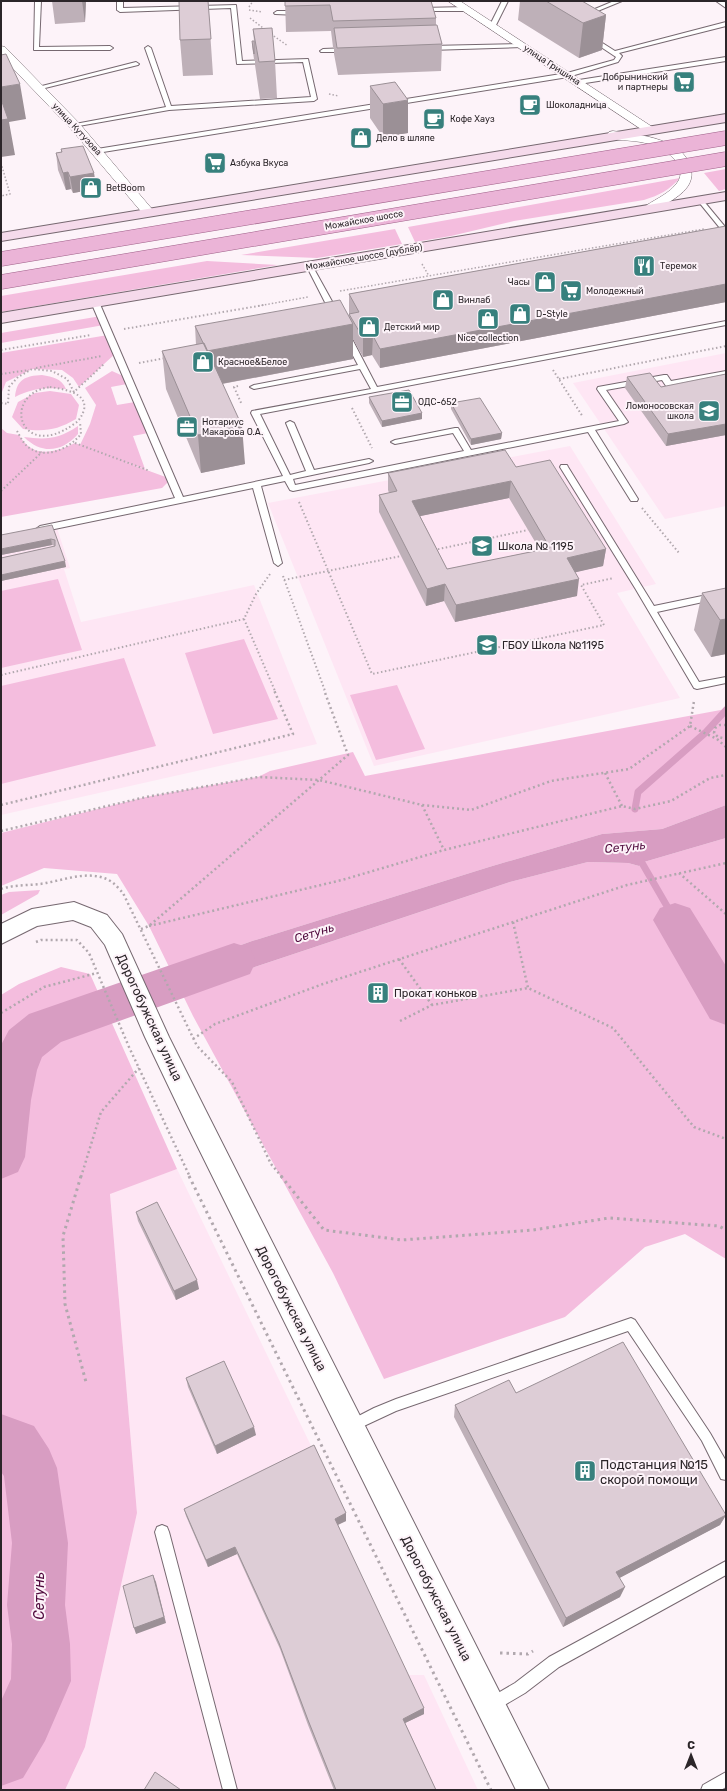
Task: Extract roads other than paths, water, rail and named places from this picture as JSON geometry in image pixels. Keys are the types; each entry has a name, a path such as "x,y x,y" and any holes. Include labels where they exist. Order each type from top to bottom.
{"main road":[{"path":"1,237 613,135 726,118"},
{"name":"Можайское шоссе","path":"1,259 726,138"},
{"name":"Можайское шоссе","path":"1,282 726,159"},
{"name":"Можайское шоссе (дублёр)","path":"1,318 726,196"}],"street":[{"name":"улица Гришина","path":"453,1 651,130"},
{"name":"улица Кутузова","path":"1,49 6,60 75,126 148,212"},
{"path":"613,135 653,142 667,147 677,154 684,162 687,171 684,182 673,193 651,208"},
{"name":"Дорогобужская улица","path":"1,936 32,918 74,911 99,921 114,940 157,1037 533,1790"}],"lane":[{"path":"38,1 36,49 110,48"},
{"path":"75,126 169,108 314,99 306,60 239,63 234,6 120,10 120,1"},
{"path":"492,27 505,1"},
{"path":"580,17 619,1"},
{"path":"719,1 726,6"},
{"path":"417,10 467,10"},
{"path":"277,13 308,13"},
{"path":"614,53 726,24"},
{"path":"97,151 568,75 616,62 619,56 584,34"},
{"path":"425,48 522,45"},
{"path":"148,48 169,108"},
{"path":"323,51 355,50"},
{"path":"579,82 726,59"},
{"path":"37,88 136,64"},
{"path":"700,200 726,232"},
{"path":"310,266 375,390"},
{"path":"95,302 180,500"},
{"path":"726,323 255,414 293,488 624,422 601,389 664,377 669,384 726,373"},
{"path":"254,387 362,366"},
{"path":"290,423 311,473"},
{"path":"590,429 634,499"},
{"path":"395,442 455,430 469,453"},
{"path":"32,530 369,462"},
{"path":"564,467 697,686 726,680"},
{"path":"256,484 278,563"},
{"path":"651,610 726,594"},
{"path":"350,1426 396,1405 631,1324 706,1437 726,1474"},
{"path":"162,1532 230,1790"},
{"path":"491,1705 520,1688 554,1662 726,1568"},
{"path":"708,1790 726,1779"}],"water":[{"path":"726,805 726,838 644,862 639,866 628,863 588,862 510,882 231,975 185,996 172,970 252,941 489,867 602,834 662,829"}],"waterway":[{"path":"635,809 638,792 705,733 726,710"},
{"path":"638,856 675,920"},
{"path":"675,920 726,1006"},
{"name":"Сетунь","path":"1,1157 5,1115 10,1085 18,1057 26,1043 45,1028 234,961"},
{"name":"Сетунь","path":"1,1441 15,1445 30,1468 40,1543 36,1605 41,1644 41,1681 24,1720 1,1756"}],"place":[{"name":"Добрынинский и партнеры","path":"684,82"},
{"name":"Шоколадница","path":"530,105"},
{"name":"Кофе Хауз","path":"434,119"},
{"name":"Дело в шляпе","path":"361,138"},
{"name":"Азбука Вкуса","path":"215,163"},
{"name":"BetBoom","path":"91,188"},
{"name":"Теремок","path":"644,266"},
{"name":"Часы","path":"545,282"},
{"name":"Молодежный","path":"571,291"},
{"name":"Винлаб","path":"443,300"},
{"name":"D-Style","path":"520,314"},
{"name":"Nice collection","path":"488,319"},
{"name":"Детский мир","path":"369,327"},
{"name":"Красное&Белое","path":"203,362"},
{"name":"ОДС-652","path":"402,402"},
{"name":"Ломоносовская школа","path":"709,411"},
{"name":"Нотариус Макарова О.А.","path":"187,427"},
{"name":"Школа № 1195","path":"482,546"},
{"name":"ГБОУ Школа №1195","path":"487,645"},
{"name":"Прокат коньков","path":"378,993"},
{"name":"Подстанция №15 скорой помощи","path":"585,1471"}]}
